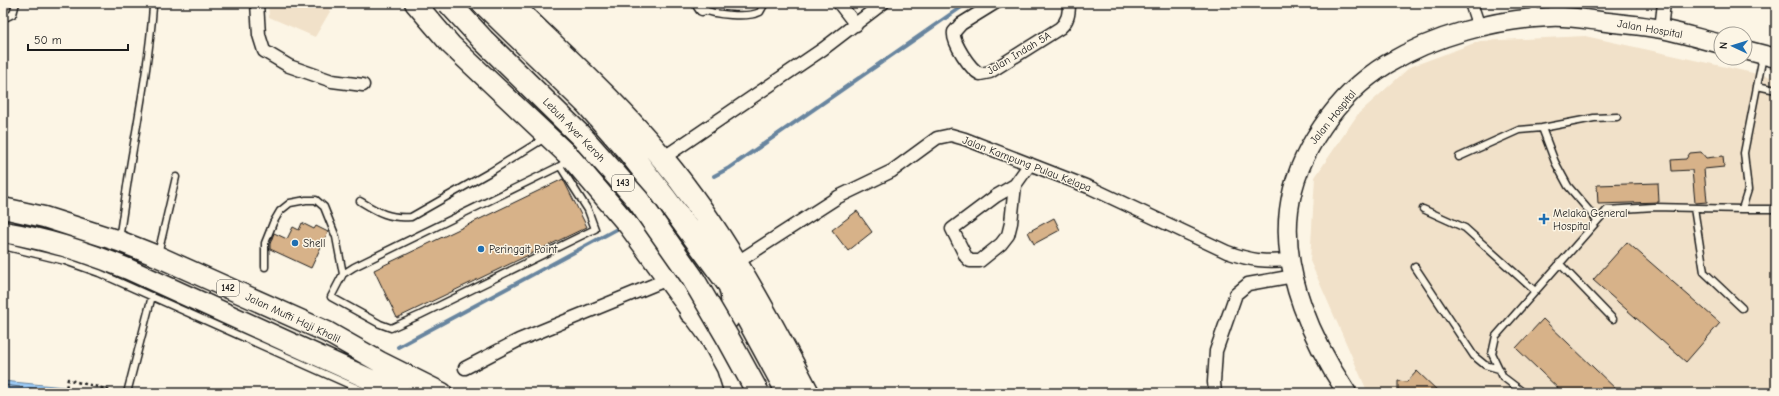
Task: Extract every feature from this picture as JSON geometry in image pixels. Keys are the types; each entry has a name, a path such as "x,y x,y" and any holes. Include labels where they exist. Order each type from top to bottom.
{"highway":[{"name":"Lebuh Ayer Keroh","path":"449,3 483,40 583,138 638,200 692,277 729,340 756,393"},
{"path":"483,3 582,99 629,152 665,198 730,286 788,393"},
{"path":"510,3 631,122 663,158 712,225 736,263 767,315 808,393"},
{"path":"691,312 701,320 710,324 720,323 728,319 732,312 733,305 730,286"}],"main road":[{"path":"415,3 451,45 548,136 565,162 629,226 710,337 727,368 735,393"},
{"name":"Jalan Mufti Haji Khalil","path":"3,208 44,217 119,241 157,256 327,332 380,362 442,393"},
{"name":"142","path":"3,232 54,242 99,257 400,393"},
{"path":"756,393 776,371"}],"street":[{"path":"257,3 259,35 264,51 289,66 332,81 363,85"},
{"path":"663,158 856,25 884,3"},
{"name":"Jalan Indah 5A","path":"996,3 961,24 954,32 954,40 971,68 980,74 990,72 1060,28 1066,22 1069,13 1069,3"},
{"path":"1471,3 1479,27"},
{"path":"1661,29 1664,3"},
{"path":"843,5 856,25"},
{"name":"Jalan Hospital","path":"1347,393 1327,363 1298,293 1292,268 1289,237 1289,211 1293,188 1299,168 1309,148 1347,97 1365,80 1387,64 1432,43 1534,11 1551,16 1661,29 1713,42"},
{"path":"1753,52 1770,56"},
{"name":"Jalan Kampung Pulau Kelapa","path":"736,263 838,197 892,171 937,138 951,135 965,139 1091,188 1227,252 1248,259 1292,268"},
{"path":"1015,185 1011,223 1008,235 1001,244 980,261 970,261 952,229 996,196 1015,185 1030,164"},
{"path":"1215,393 1214,382 1216,351 1236,294 1248,284 1292,268"},
{"path":"465,368 519,340 668,279"}],"lane":[{"path":"3,16 7,17 13,14 16,3"},
{"path":"700,6 709,13 753,15 760,12 765,6 765,3"},
{"path":"119,241 146,79 152,7"},
{"path":"1742,209 1748,190 1744,152 1757,86 1770,56"},
{"path":"1757,86 1776,90"},
{"path":"1459,157 1520,130 1542,128 1594,118 1617,117"},
{"path":"1542,128 1555,162 1568,186 1597,220"},
{"path":"360,202 384,214 397,218 410,217 490,172 548,136"},
{"path":"565,162 588,210 595,229 420,316 391,328 380,324 331,297 343,274 565,162"},
{"path":"157,256 176,177"},
{"path":"265,267 265,243 272,223 280,212 290,203 316,200 324,207 336,237 343,274"},
{"path":"1524,393 1503,377 1499,369 1492,354 1496,336 1607,210 1654,207 1776,209"},
{"path":"1694,208 1704,272 1742,308"},
{"path":"1423,209 1464,228 1535,291"},
{"path":"3,246 65,261 99,273 368,393"},
{"path":"1559,263 1612,319"},
{"path":"1415,268 1474,356 1485,365 1499,369"},
{"path":"128,393 152,296"}],"path":[{"path":"65,393 68,379 82,384 105,388 116,393"}],"shaded area":[{"path":"268,3 335,3 315,37 269,17"},
{"name":"Melaka General Hospital","path":"1585,36 1713,64 1713,66 1721,66 1776,78 1776,393 1368,393 1310,261 1315,177 1358,114 1410,67 1480,41"}],"water":[{"path":"3,381 64,387 89,393 3,393"}],"building":[{"path":"1701,152 1706,158 1723,156 1724,167 1704,169 1707,202 1695,203 1692,170 1672,171 1671,160 1686,159 1690,153"},
{"name":"Peringgit Point","path":"563,179 587,227 397,318 374,270"},
{"path":"1658,183 1659,202 1598,204 1597,185"},
{"path":"857,211 872,232 848,251 832,230"},
{"path":"1054,218 1060,230 1034,244 1028,232"},
{"name":"Shell","path":"302,223 314,229 316,226 328,232 311,268 270,249 270,244 274,233 287,239 293,227 299,230"},
{"path":"1627,242 1720,323 1686,362 1593,280"},
{"path":"1543,319 1620,393 1563,393 1516,348"},
{"path":"1417,371 1440,393 1398,393 1398,381 1407,382"}],"waterway":[{"path":"714,176 729,168 967,3"},
{"path":"398,347 617,229"}],"place":[{"name":"Melaka General Hospital","path":"1544,219"},
{"name":"Shell","path":"295,243"},
{"name":"Peringgit Point","path":"481,249"}]}
